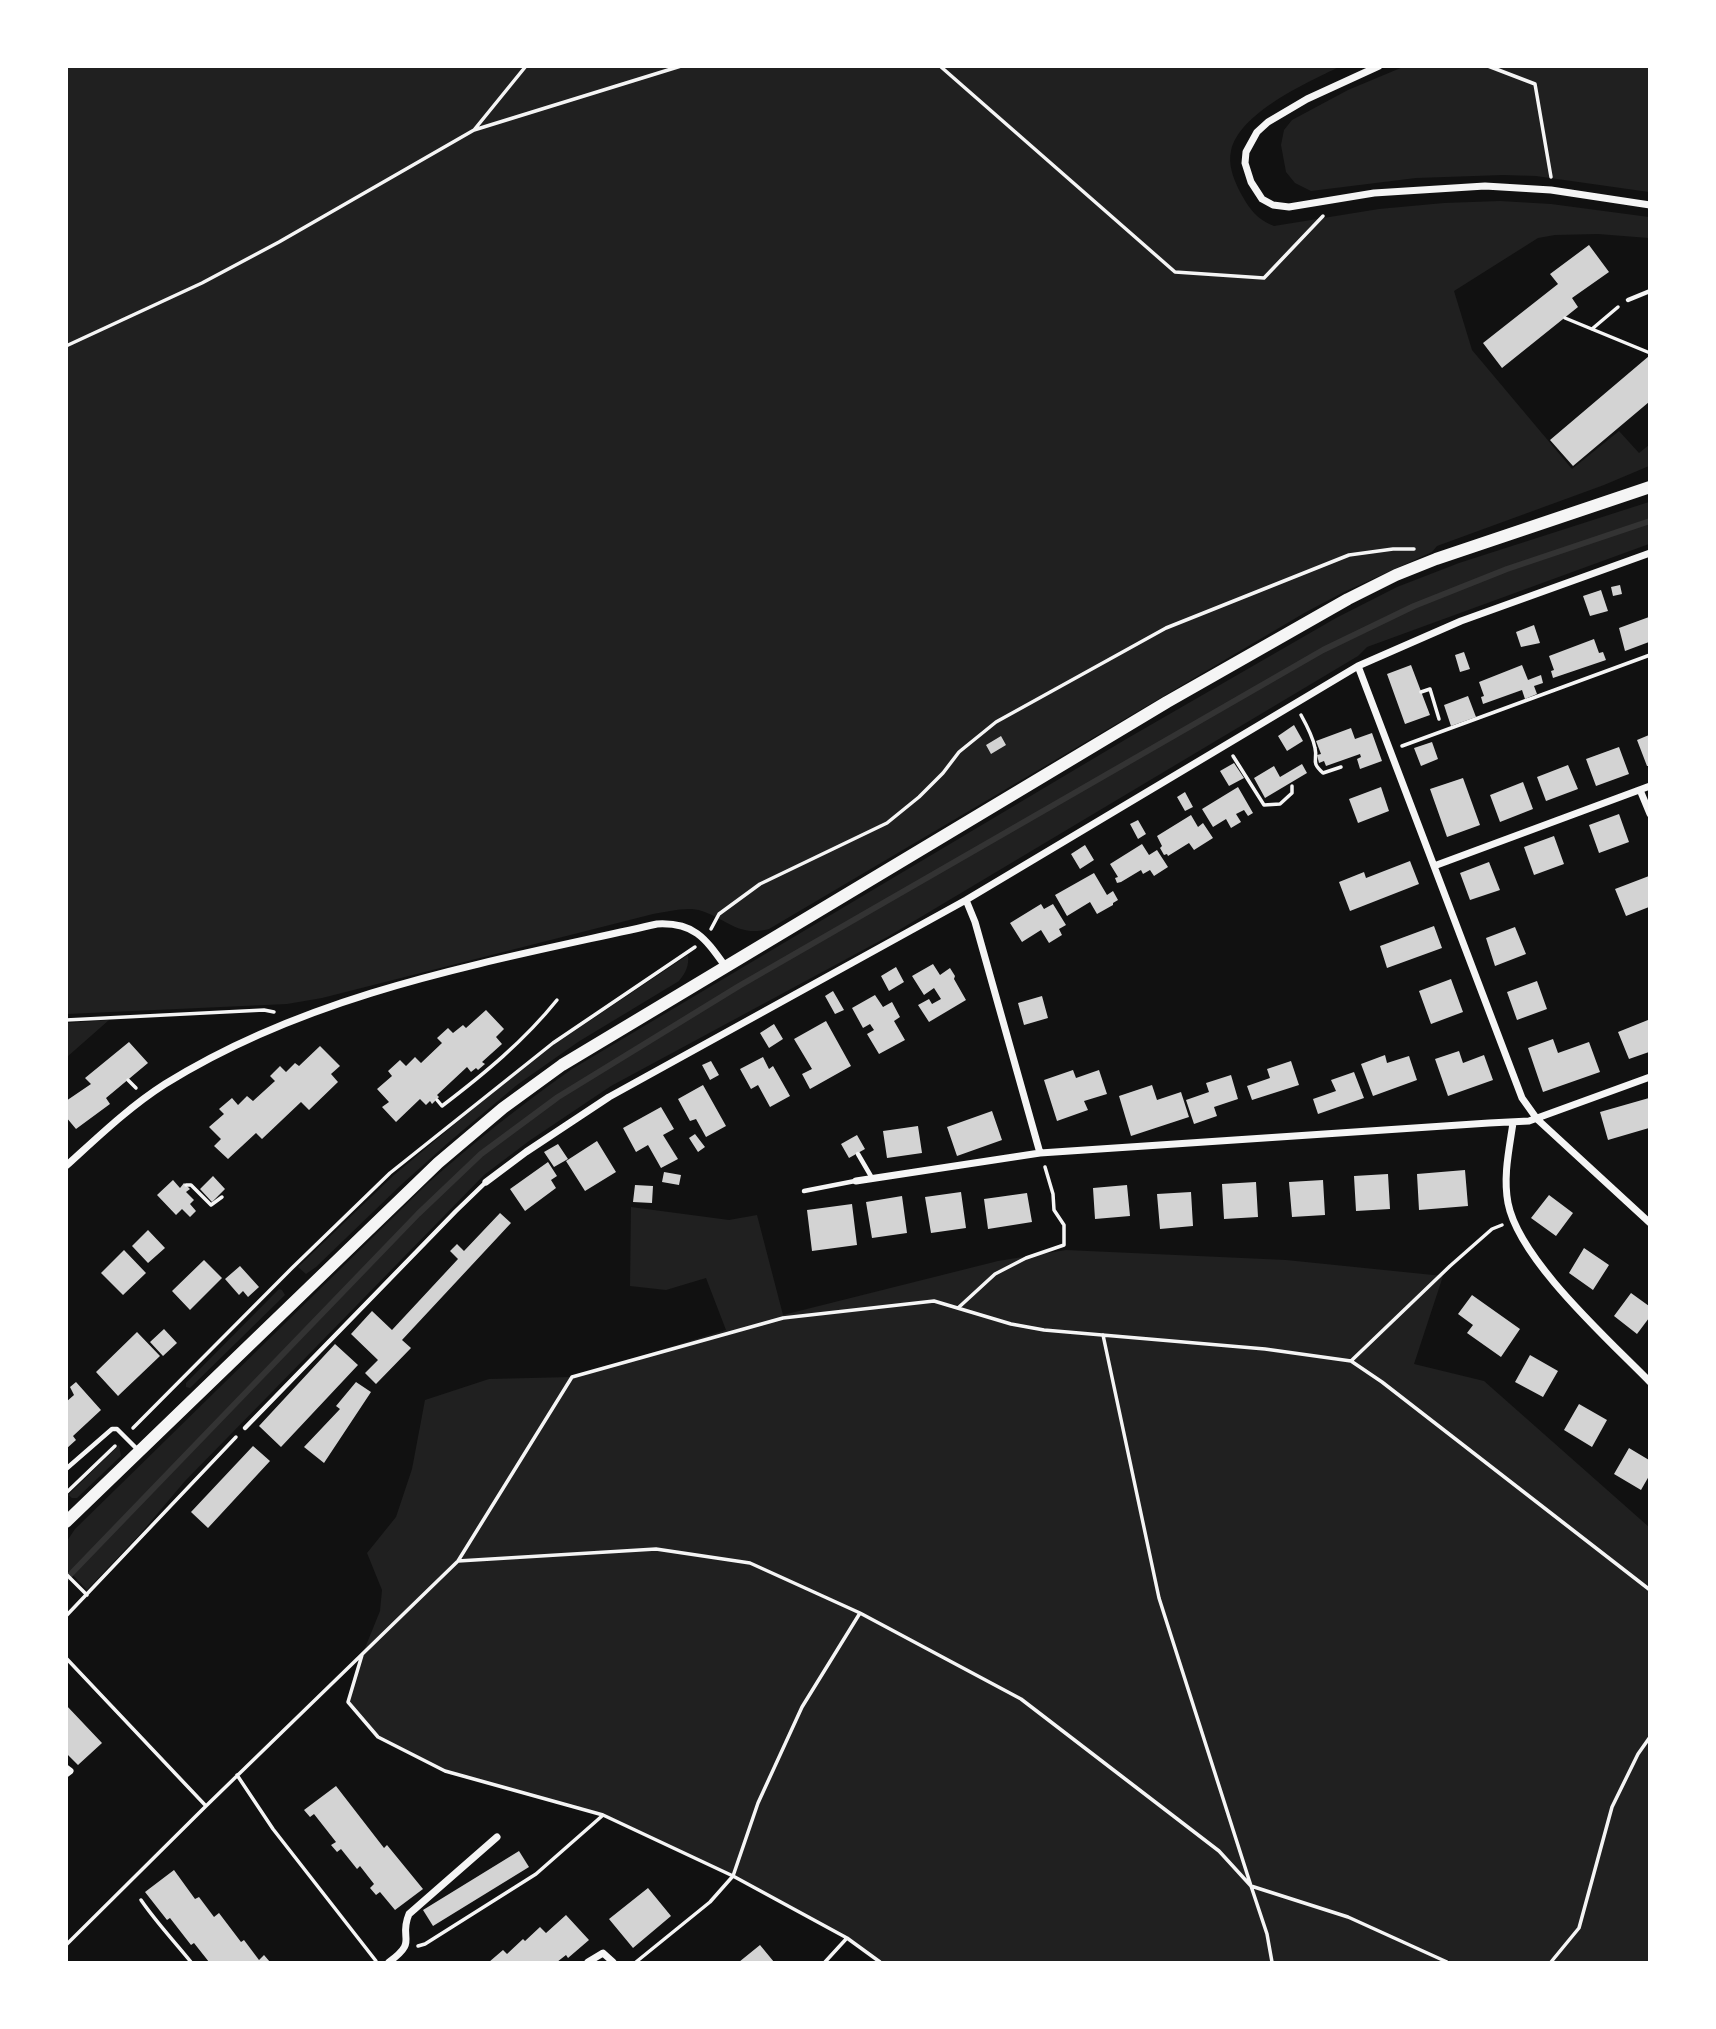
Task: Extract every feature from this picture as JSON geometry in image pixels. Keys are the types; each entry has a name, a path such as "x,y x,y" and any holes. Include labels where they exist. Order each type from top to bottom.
{"main road":[{"path":"69,1515 404,1195 475,1131 562,1065 1179,695 1348,599 1436,559 1650,487"}],"street":[{"path":"1379,66 1307,99 1268,122 1258,132 1245,152 1245,163 1251,182 1262,199 1273,205 1289,207 1341,197 1418,189 1485,186 1551,190 1650,205"},
{"path":"486,1182 609,1097 966,901 1358,666 1461,621 1650,553"},
{"path":"1358,666 1522,1098 1537,1119 1650,1223"},
{"path":"1434,866 1650,786"},
{"path":"1640,790 1650,814"},
{"path":"966,901 975,922 1040,1153"},
{"path":"66,1166 123,1115 165,1084 266,1031 373,992 657,923 686,926 706,940 725,966"},
{"path":"856,1181 1040,1153 1489,1123 1513,1124 1537,1119 1650,1077"},
{"path":"1513,1124 1506,1183 1508,1204 1521,1237 1560,1289 1650,1382"},
{"path":"66,1768 70,1771 66,1774"},
{"path":"388,1962 403,1952 407,1941 405,1924 409,1914 497,1837"},
{"path":"588,1962 603,1952 613,1962"}],"lane":[{"path":"1628,300 1650,291"},
{"path":"858,1154 872,1179"},
{"path":"804,1191 856,1181"},
{"path":"245,1428 486,1182"},
{"path":"66,1469 111,1429 117,1429 139,1451"}],"path":[{"path":"474,130 526,66"},
{"path":"66,346 202,283 474,130 681,66"},
{"path":"940,66 1175,272 1264,278 1341,197"},
{"path":"1488,66 1535,84 1551,181"},
{"path":"1592,329 1628,300"},
{"path":"1565,318 1650,353"},
{"path":"706,940 719,914 760,884 887,823 943,774 959,752 996,722 1166,628 1349,555 1415,549"},
{"path":"1390,751 1650,655"},
{"path":"1421,692 1430,689 1439,719"},
{"path":"1296,704 1316,749 1315,766 1323,773 1341,767"},
{"path":"1227,745 1264,805 1280,804 1292,793 1292,786"},
{"path":"437,1100 442,1106 486,1073 537,1025 557,1000"},
{"path":"66,1020 264,1010 283,1013 292,1020"},
{"path":"482,1067 486,1073"},
{"path":"958,1308 995,1274 1026,1258 1064,1245 1064,1225 1054,1210 1054,1194 1040,1153"},
{"path":"186,1185 191,1185 211,1205 222,1198"},
{"path":"1351,1361 1492,1229"},
{"path":"66,1945 205,1806 458,1562 572,1377 782,1318 934,1301 1011,1324 1044,1330 1265,1349 1351,1361 1382,1382 1650,1590"},
{"path":"1103,1335 1159,1598 1267,1934 1272,1962"},
{"path":"66,1616 245,1428"},
{"path":"66,1493 125,1437"},
{"path":"458,1562 656,1549 750,1563 860,1612 1021,1699 1219,1851 1251,1886 1348,1917 1447,1962"},
{"path":"66,1574 88,1595"},
{"path":"636,1962 710,1902 733,1876 758,1803 802,1707 860,1612"},
{"path":"363,1653 348,1702 378,1737 445,1771 603,1815 733,1876 847,1938 880,1962"},
{"path":"66,1658 205,1806"},
{"path":"1552,1962 1578,1928 1612,1807 1638,1754 1650,1737"},
{"path":"237,1775 274,1829 377,1962"},
{"path":"403,1952 425,1944 536,1874 603,1815"},
{"path":"141,1900 157,1924 167,1931 191,1962"},
{"path":"825,1962 847,1938"}],"shaded area":[{"path":"66,67 1339,67 1276,101 1247,124 1237,137 1230,161 1238,188 1252,211 1274,226 1379,209 1500,201 1551,204 1649,217 1649,238 1598,234 1538,238 1454,291 1472,350 1572,469 1619,431 1639,453 1649,445 1649,466 1437,546 1432,552 1344,592 769,929 750,931 702,911 678,910 653,914 322,998 287,1004 67,1014"},
{"path":"1403,67 1649,67 1649,192 1536,176 1503,175 1416,178 1311,191 1295,183 1286,172 1281,145 1284,130 1292,120 1348,90"},
{"path":"1649,502 1649,544 1367,647 1358,656 889,936 611,1086 529,1141 484,1175 185,1481 87,1590 67,1569 67,1541 75,1529 427,1184 498,1124 572,1069 1128,738 1336,618 1397,587 1459,563"},
{"path":"688,955 684,975 679,981 578,1042 517,1085 402,1184 316,1267 306,1274 298,1267 394,1175 474,1108 555,1044"},
{"path":"109,1020 67,1057 67,1023"},
{"path":"631,1207 729,1220 757,1215 783,1315 998,1261 1066,1250 1286,1260 1443,1276 1414,1364 1484,1381 1649,1527 1649,1962 880,1962 847,1938 733,1876 603,1815 445,1771 378,1737 348,1702 363,1653 380,1611 382,1590 367,1553 396,1517 412,1469 425,1400 489,1379 572,1377 726,1330 706,1278 666,1290 630,1286"},
{"path":"279,1289 285,1295 190,1388 186,1387 186,1383"},
{"path":"119,1445 121,1456 77,1498 68,1495"}],"building":[{"path":"1589,245 1609,272 1572,298 1578,307 1502,368 1483,343 1558,284 1550,274"},
{"path":"1649,356 1649,402 1573,466 1550,440"},
{"path":"1620,585 1622,594 1613,596 1611,587"},
{"path":"1601,590 1608,611 1590,616 1583,596"},
{"path":"1649,617 1649,642 1625,651 1619,628"},
{"path":"1534,625 1540,643 1521,647 1516,632"},
{"path":"1594,639 1599,653 1603,652 1606,660 1553,678 1551,671 1554,670 1549,656"},
{"path":"1464,652 1470,669 1460,672 1455,655"},
{"path":"1411,665 1430,715 1405,724 1387,674"},
{"path":"1522,665 1528,680 1541,675 1543,683 1534,686 1537,694 1525,699 1522,690 1483,704 1481,697 1484,696 1479,682"},
{"path":"1468,696 1476,717 1451,726 1444,705"},
{"path":"1294,725 1303,741 1287,751 1278,736"},
{"path":"1351,728 1355,739 1372,733 1382,761 1360,769 1357,759 1361,757 1360,754 1326,766 1324,761 1319,763 1317,755 1321,754 1316,741"},
{"path":"1649,735 1649,766 1647,766 1637,740"},
{"path":"1001,736 1006,745 991,754 986,745"},
{"path":"1432,742 1438,759 1421,766 1414,748"},
{"path":"1619,747 1629,774 1596,786 1586,759"},
{"path":"1234,763 1244,778 1229,786 1220,771"},
{"path":"1302,764 1307,773 1265,798 1254,778 1274,766 1280,777"},
{"path":"1568,765 1578,789 1546,801 1537,777"},
{"path":"1463,778 1480,825 1447,837 1430,789"},
{"path":"1523,782 1533,809 1500,822 1490,795"},
{"path":"1238,787 1253,813 1248,816 1244,810 1236,814 1241,822 1231,828 1226,819 1213,827 1202,809"},
{"path":"1381,787 1389,811 1358,823 1349,799"},
{"path":"1185,792 1193,807 1185,811 1177,797"},
{"path":"1619,814 1629,842 1599,853 1589,825"},
{"path":"1191,815 1198,827 1203,823 1213,838 1194,850 1189,843 1168,856 1164,855 1157,836"},
{"path":"1138,820 1146,834 1138,839 1130,824"},
{"path":"1554,836 1564,864 1534,875 1524,847"},
{"path":"1142,844 1149,855 1157,850 1168,867 1154,876 1150,870 1143,874 1141,870 1117,883 1115,878 1118,877 1110,864"},
{"path":"1085,845 1094,860 1080,869 1071,854"},
{"path":"1410,861 1419,884 1350,911 1339,882 1364,872 1366,878"},
{"path":"1489,862 1500,890 1470,900 1460,873"},
{"path":"1094,873 1107,895 1113,891 1118,900 1097,914 1090,902 1067,916 1055,895"},
{"path":"1649,876 1649,907 1626,916 1615,889"},
{"path":"1041,904 1044,909 1053,904 1066,925 1059,929 1062,935 1049,943 1041,930 1022,942 1010,923"},
{"path":"1434,926 1442,948 1387,968 1380,946"},
{"path":"1515,927 1526,954 1495,966 1486,938"},
{"path":"933,964 940,975 950,968 966,1000 929,1022 918,1005 929,999 932,1004 941,999 934,988 924,995 912,976"},
{"path":"896,967 904,982 889,991 881,976"},
{"path":"1451,979 1463,1012 1431,1024 1419,991"},
{"path":"1537,981 1547,1009 1517,1020 1507,992"},
{"path":"833,991 844,1010 835,1014 825,996"},
{"path":"875,995 883,1007 892,1002 900,1017 894,1021 905,1040 879,1054 867,1034 874,1030 870,1024 863,1028 852,1008"},
{"path":"1042,996 1048,1018 1024,1025 1018,1003"},
{"path":"486,1010 504,1029 496,1037 502,1044 482,1062 485,1064 478,1070 476,1068 471,1072 467,1067 437,1095 439,1097 432,1104 430,1101 426,1105 420,1099 396,1122 382,1107 389,1102 377,1089 392,1076 388,1071 400,1060 406,1066 415,1057 421,1063 442,1043 437,1038 448,1028 453,1033 463,1025 466,1028"},
{"path":"1648,1020 1649,1052 1629,1059 1618,1032"},
{"path":"826,1021 851,1066 810,1089 802,1074 812,1069 794,1039"},
{"path":"774,1024 783,1039 769,1048 760,1033"},
{"path":"1553,1039 1558,1053 1589,1042 1600,1072 1543,1092 1528,1048"},
{"path":"129,1042 148,1063 106,1098 110,1104 76,1129 66,1117 66,1101 91,1084 85,1078"},
{"path":"320,1046 340,1066 331,1074 338,1082 309,1110 301,1102 262,1139 256,1133 228,1159 214,1146 221,1139 209,1127 224,1114 219,1109 232,1098 238,1105 247,1096 253,1101 275,1081 270,1076 280,1066 286,1072 295,1063 299,1066"},
{"path":"1459,1051 1463,1063 1484,1055 1493,1080 1448,1096 1435,1059"},
{"path":"1385,1055 1387,1063 1409,1056 1417,1080 1373,1096 1361,1064"},
{"path":"763,1057 769,1069 773,1066 790,1096 770,1107 758,1085 751,1089 740,1069"},
{"path":"711,1061 719,1075 710,1080 702,1065"},
{"path":"1291,1061 1299,1085 1252,1100 1247,1086 1270,1078 1267,1069"},
{"path":"1073,1070 1076,1078 1099,1070 1107,1094 1084,1101 1088,1110 1057,1121 1044,1080"},
{"path":"1354,1072 1364,1098 1318,1114 1313,1099 1336,1091 1331,1080"},
{"path":"1231,1075 1238,1099 1214,1107 1217,1116 1194,1124 1186,1100 1209,1092 1206,1083"},
{"path":"703,1085 726,1126 706,1137 696,1119 690,1121 678,1099"},
{"path":"1152,1085 1157,1100 1181,1092 1189,1117 1131,1136 1119,1096"},
{"path":"1649,1098 1649,1128 1608,1140 1600,1112"},
{"path":"661,1107 674,1129 663,1135 678,1159 661,1168 648,1145 636,1152 623,1128"},
{"path":"992,1111 1002,1140 957,1156 947,1127"},
{"path":"918,1126 922,1153 887,1158 883,1131"},
{"path":"695,1134 705,1147 698,1152 689,1138"},
{"path":"857,1135 865,1149 849,1158 841,1144"},
{"path":"597,1141 616,1172 585,1191 566,1161"},
{"path":"558,1144 568,1159 554,1167 544,1152"},
{"path":"548,1162 557,1176 551,1180 556,1188 525,1211 510,1189"},
{"path":"1465,1170 1468,1206 1419,1210 1417,1174"},
{"path":"664,1172 681,1175 679,1185 662,1182"},
{"path":"1388,1174 1390,1209 1356,1211 1354,1176"},
{"path":"213,1176 225,1189 212,1202 200,1189"},
{"path":"173,1180 180,1188 184,1183 190,1189 186,1192 194,1200 190,1204 196,1211 190,1217 182,1209 176,1215 157,1195"},
{"path":"1323,1180 1325,1215 1292,1217 1289,1182"},
{"path":"1256,1182 1258,1217 1224,1219 1222,1184"},
{"path":"635,1185 653,1186 652,1203 633,1202"},
{"path":"1127,1185 1130,1216 1095,1219 1093,1188"},
{"path":"961,1192 966,1228 931,1233 925,1197"},
{"path":"1191,1192 1193,1226 1160,1229 1157,1194"},
{"path":"1027,1193 1032,1222 988,1229 984,1199"},
{"path":"1549,1195 1573,1213 1556,1236 1531,1218"},
{"path":"902,1196 907,1233 872,1238 866,1202"},
{"path":"852,1204 857,1245 812,1251 807,1210"},
{"path":"500,1213 511,1223 402,1340 411,1348 376,1384 365,1373 378,1360 351,1334 372,1311 392,1330 458,1259 450,1251 457,1244 464,1251"},
{"path":"148,1230 165,1248 148,1263 132,1246"},
{"path":"1584,1248 1609,1265 1593,1290 1569,1273"},
{"path":"124,1250 146,1273 123,1295 101,1273"},
{"path":"204,1260 222,1278 190,1310 172,1291"},
{"path":"240,1266 259,1287 248,1297 243,1291 239,1295 225,1279"},
{"path":"1631,1293 1649,1306 1649,1318 1637,1334 1614,1316"},
{"path":"1472,1295 1520,1329 1501,1357 1467,1333 1473,1325 1458,1314"},
{"path":"164,1329 177,1343 163,1356 150,1342"},
{"path":"137,1332 160,1356 118,1396 96,1372"},
{"path":"335,1344 358,1365 281,1447 259,1426"},
{"path":"1530,1355 1558,1371 1543,1397 1515,1382"},
{"path":"76,1382 101,1410 73,1436 76,1440 66,1449 66,1402 74,1395 70,1387"},
{"path":"356,1382 371,1392 324,1463 304,1447 340,1409 336,1406"},
{"path":"1579,1404 1607,1420 1592,1447 1564,1430"},
{"path":"253,1446 270,1461 208,1528 191,1512"},
{"path":"1629,1448 1649,1460 1649,1476 1641,1490 1614,1474"},
{"path":"66,1705 102,1743 78,1765 66,1753"},
{"path":"336,1786 384,1848 387,1845 423,1889 395,1910 380,1892 376,1895 370,1888 374,1884 360,1866 357,1869 341,1849 337,1852 331,1845 336,1842 314,1814 310,1817 304,1810"},
{"path":"519,1851 529,1867 433,1926 423,1910"},
{"path":"174,1870 195,1899 199,1897 214,1917 219,1913 259,1960 264,1955 270,1962 209,1962 194,1943 191,1945 145,1892"},
{"path":"648,1888 671,1916 633,1948 609,1919"},
{"path":"566,1915 589,1940 568,1958 566,1955 557,1962 489,1962 503,1950 507,1954 540,1927 546,1933"},
{"path":"760,1945 774,1962 739,1962"}],"waterway":[{"path":"66,1579 418,1214 481,1154 558,1097 739,986 1323,650 1414,606 1507,569 1650,521"}]}
